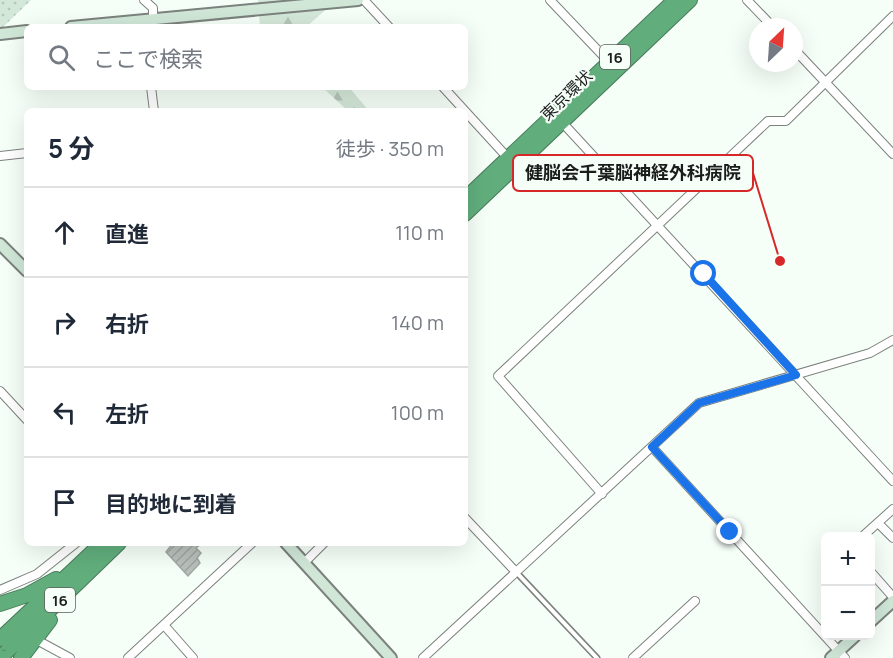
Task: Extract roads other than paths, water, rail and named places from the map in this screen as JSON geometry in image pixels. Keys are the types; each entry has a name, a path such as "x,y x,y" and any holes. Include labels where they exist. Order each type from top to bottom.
{"highway":[{"name":"東京環状","path":"468,211 609,62 675,0"},
{"name":"東京環状","path":"468,196 690,0"},
{"name":"16","path":"1,658 88,564 100,546"},
{"name":"16","path":"0,639 88,564 115,546"},
{"path":"0,604 32,592 88,564"},
{"path":"21,658 88,564"}],"street":[{"path":"144,0 153,8 147,22"},
{"path":"117,24 358,0"},
{"path":"364,0 386,24"},
{"path":"550,0 609,62"},
{"path":"747,0 764,18"},
{"path":"602,494 498,376 768,121 786,121 893,16"},
{"path":"0,34 24,31"},
{"path":"803,58 893,154"},
{"path":"151,90 154,108"},
{"path":"446,90 462,108"},
{"path":"468,115 508,159"},
{"path":"558,118 893,481"},
{"path":"0,156 24,153"},
{"path":"0,244 24,268"},
{"path":"423,658 699,403 870,353 893,340"},
{"path":"0,391 24,417"},
{"path":"652,447 838,656 852,640"},
{"path":"868,532 893,509"},
{"path":"468,521 516,572"},
{"path":"878,523 893,538"},
{"path":"0,590 37,574 72,546"},
{"path":"129,658 249,546"},
{"path":"289,546 391,658"},
{"path":"304,563 321,546"},
{"path":"875,577 893,599 875,617"},
{"path":"633,658 695,601"},
{"path":"164,625 193,658"},
{"path":"35,639 70,658"}],"lane":[{"path":"516,572 597,658"}],"place":[{"name":"健脳会千葉脳神経外科病院","path":"780,261"}]}
